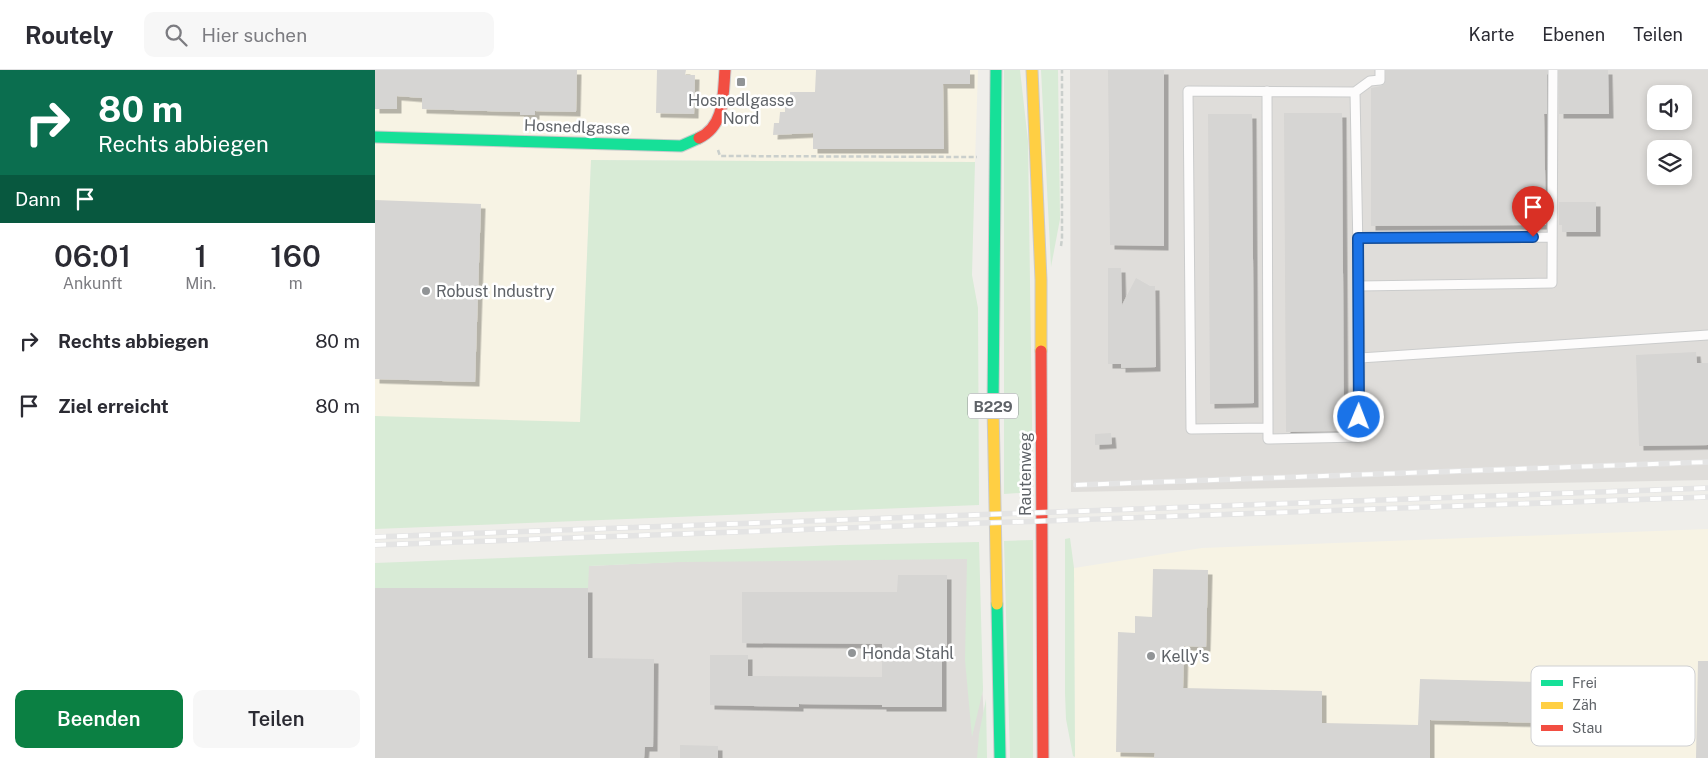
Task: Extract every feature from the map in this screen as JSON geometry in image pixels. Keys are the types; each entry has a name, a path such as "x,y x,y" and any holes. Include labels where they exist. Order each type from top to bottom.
{"main road":[{"name":"Hosnedlgasse","path":"375,137 681,146 708,134 722,111 725,70"},
{"name":"Rautenweg","path":"996,70 993,404 1000,758"},
{"name":"Rautenweg","path":"1032,70 1041,280 1043,758"}],"lane":[{"path":"1268,428 1191,429 1187,91 1355,92 1370,81 1380,80 1380,70"},
{"path":"1359,286 1552,282 1553,70"},
{"path":"1267,91 1268,439 1359,437 1360,358 1355,92"},
{"path":"1358,238 1552,237"},
{"path":"1360,358 1708,335"}],"path":[{"path":"717,149 720,156 978,157"}],"shaded area":[{"path":"375,70 978,70 975,162 591,160 577,507 375,513"},
{"path":"1070,70 1708,70 1708,480 1071,492"},
{"path":"1708,529 1708,758 1075,758 1074,568 1202,548"},
{"path":"975,548 986,758 375,758 375,576"}],"green space":[{"path":"1004,70 1020,70 1028,141 1033,492 1004,494"},
{"path":"1041,70 1058,70 1060,219 1051,267"},
{"path":"591,160 975,162 972,275 978,308 979,505 375,529 375,416 580,422"},
{"path":"1070,538 1074,568 1075,757 1073,756 1066,719 1065,693 1065,539"},
{"path":"1033,540 1033,758 1010,758 1004,541"},
{"path":"979,542 983,690 972,737 965,660 967,559 681,562 589,566 588,588 375,588 375,563 840,545"},
{"path":"986,699 987,758 977,758 979,734"}],"building":[{"path":"375,70 577,70 576,112 535,111 535,115 520,115 520,112 422,109 422,98 397,96 397,109 375,109"},
{"path":"657,70 686,70 685,75 695,75 694,114 656,113"},
{"path":"816,70 970,70 970,84 943,84 944,149 813,149 813,133 773,135 774,123 779,123 780,112 785,112 785,102 790,102 790,92 815,92"},
{"path":"1108,70 1164,70 1164,246 1110,245"},
{"path":"1386,70 1547,70 1547,114 1544,114 1546,225 1371,226 1371,88 1385,83"},
{"path":"1559,70 1608,70 1609,114 1559,114"},
{"path":"1284,113 1342,113 1344,431 1286,432"},
{"path":"1208,114 1252,114 1254,403 1210,404"},
{"name":"Robust Industry","path":"375,200 481,204 475,382 375,379"},
{"path":"1559,202 1596,202 1596,232 1562,232 1562,225 1559,225"},
{"path":"1108,268 1121,268 1122,305 1136,278 1150,286 1155,286 1156,367 1121,368 1121,364 1108,364"},
{"path":"1696,352 1697,363 1708,363 1708,445 1639,446 1636,355"},
{"path":"1111,433 1112,444 1095,445 1095,434"},
{"name":"Kelly's","path":"1153,569 1208,570 1206,647 1184,646 1183,688 1322,691 1322,723 1418,725 1420,679 1531,682 1531,723 1430,720 1430,758 1154,758 1155,753 1116,752 1118,632 1135,633 1135,616 1152,617"},
{"path":"898,575 947,575 947,646 942,646 942,707 799,704 799,707 710,705 710,655 748,655 748,676 882,677 882,644 742,643 742,592 897,592"},
{"path":"375,588 588,588 588,658 654,659 653,747 645,747 644,758 375,758"},
{"path":"1698,661 1708,661 1708,758 1696,758"},
{"path":"680,745 718,746 718,758 680,758"}],"railway":[{"path":"1076,485 1708,462"},
{"path":"375,537 1708,488"},
{"path":"375,545 1708,497"}],"traffic: fast":[{"path":"993,407 996,70"},
{"path":"375,137 681,146 699,138"},
{"path":"997,604 1000,758"}],"traffic: slow":[{"path":"1032,70 1041,280 1041,351"},
{"path":"993,407 997,604"}],"traffic: jam":[{"path":"699,138 714,126 718,118 723,99 725,70"},
{"path":"1041,351 1043,758"}],"place":[{"name":"Hosnedlgasse Nord","path":"741,82"},
{"name":"Robust Industry","path":"426,291"},
{"name":"Honda Stahl","path":"852,653"},
{"name":"Kelly's","path":"1151,656"}],"route":[{"path":"1359,417 1358,238 1533,237"}]}
